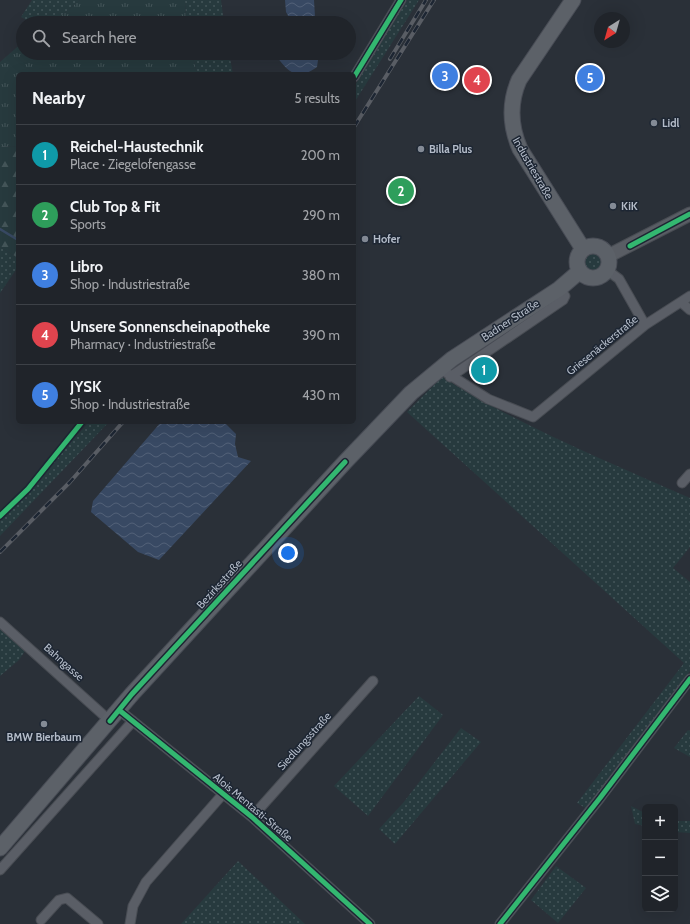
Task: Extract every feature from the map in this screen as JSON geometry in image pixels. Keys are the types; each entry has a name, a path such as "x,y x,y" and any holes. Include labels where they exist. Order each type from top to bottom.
{"main road":[{"name":"Industriestraße","path":"573,0 519,80 514,90 511,116 513,133 520,149 583,249"},
{"path":"598,246 606,252 608,263 604,274 594,278 584,275 580,271 577,262 583,249 598,246"},
{"name":"Badner Straße","path":"445,372 559,289 580,271"},
{"name":"Bezirksstraße","path":"0,848 115,715 364,442 411,393 445,372"}],"street":[{"path":"356,74 401,0"},
{"path":"646,325 608,263 690,214"},
{"name":"Griesenäckerstraße","path":"445,372 488,399 533,417 646,325 690,296"},
{"path":"681,302 690,310"},
{"path":"682,483 690,474"},
{"name":"Bahngasse","path":"0,622 115,715"},
{"path":"500,924 600,798 690,680"},
{"name":"Siedlungsstraße","path":"252,817 373,681"},
{"name":"Alois Mentasti-Straße","path":"115,715 133,721 252,817 370,924"},
{"path":"0,870 133,721"},
{"path":"130,924 133,906 146,882 223,794"},
{"path":"40,920 59,900 67,898 98,924"}],"green space":[{"path":"32,0 80,0 61,16 22,16"},
{"path":"80,0 185,0 186,16 61,16"},
{"path":"185,0 221,0 223,16 186,16"},
{"path":"407,0 419,0 356,100 356,84"},
{"path":"16,48 16,60 194,60 197,72 16,72 16,147 0,146 0,62"},
{"path":"194,60 230,60 233,72 197,72"},
{"path":"0,146 16,147 16,257 0,247"},
{"path":"0,247 16,257 16,270 0,293"},
{"path":"593,252 600,255 603,262 600,269 593,272 586,269 583,262 586,255"},
{"path":"442,377 472,395 533,427 690,498 690,547 673,568 690,582 690,671 587,809 577,803 684,663 407,412"},
{"path":"87,424 107,424 0,536 0,521"},
{"path":"0,628 25,651 19,660 0,676"},
{"path":"419,696 443,715 368,816 334,786"},
{"path":"461,728 481,742 395,844 379,829 403,803"},
{"path":"688,730 690,731 690,757 674,748"},
{"path":"631,806 642,812 642,825 635,824"},
{"path":"678,821 690,821 690,833 678,832"},
{"path":"238,861 305,924 181,924"},
{"path":"556,866 586,888 558,923 531,900"}],"water":[{"path":"285,0 314,0 315,16 288,16 286,12"},
{"path":"279,60 318,60 317,67 309,72 292,72"},
{"path":"159,424 226,424 236,434 235,444 238,457 251,461 159,560 138,552 91,512 93,501"}],"waterway":[{"path":"0,229 16,239"}],"railway":[{"path":"390,59 426,0"},
{"path":"356,124 434,0"},
{"path":"0,552 70,482 121,424"}],"cycle path":[{"path":"356,74 401,0"},
{"path":"630,246 690,214"},
{"path":"0,516 28,489 80,424"},
{"path":"110,721 132,694 345,462"},
{"path":"500,924 600,798 690,679"},
{"path":"119,710 252,817 370,924"}],"place":[{"name":"Libro","path":"445,76"},
{"name":"JYSK","path":"590,78"},
{"name":"Unsere Sonnenscheinapotheke","path":"477,80"},
{"name":"Lidl","path":"654,123"},
{"name":"Billa Plus","path":"421,149"},
{"name":"Club Top & Fit","path":"401,191"},
{"name":"KiK","path":"613,206"},
{"name":"Hofer","path":"365,239"},
{"name":"Reichel-Haustechnik","path":"484,370"},
{"name":"BMW Bierbaum","path":"44,724"}]}
